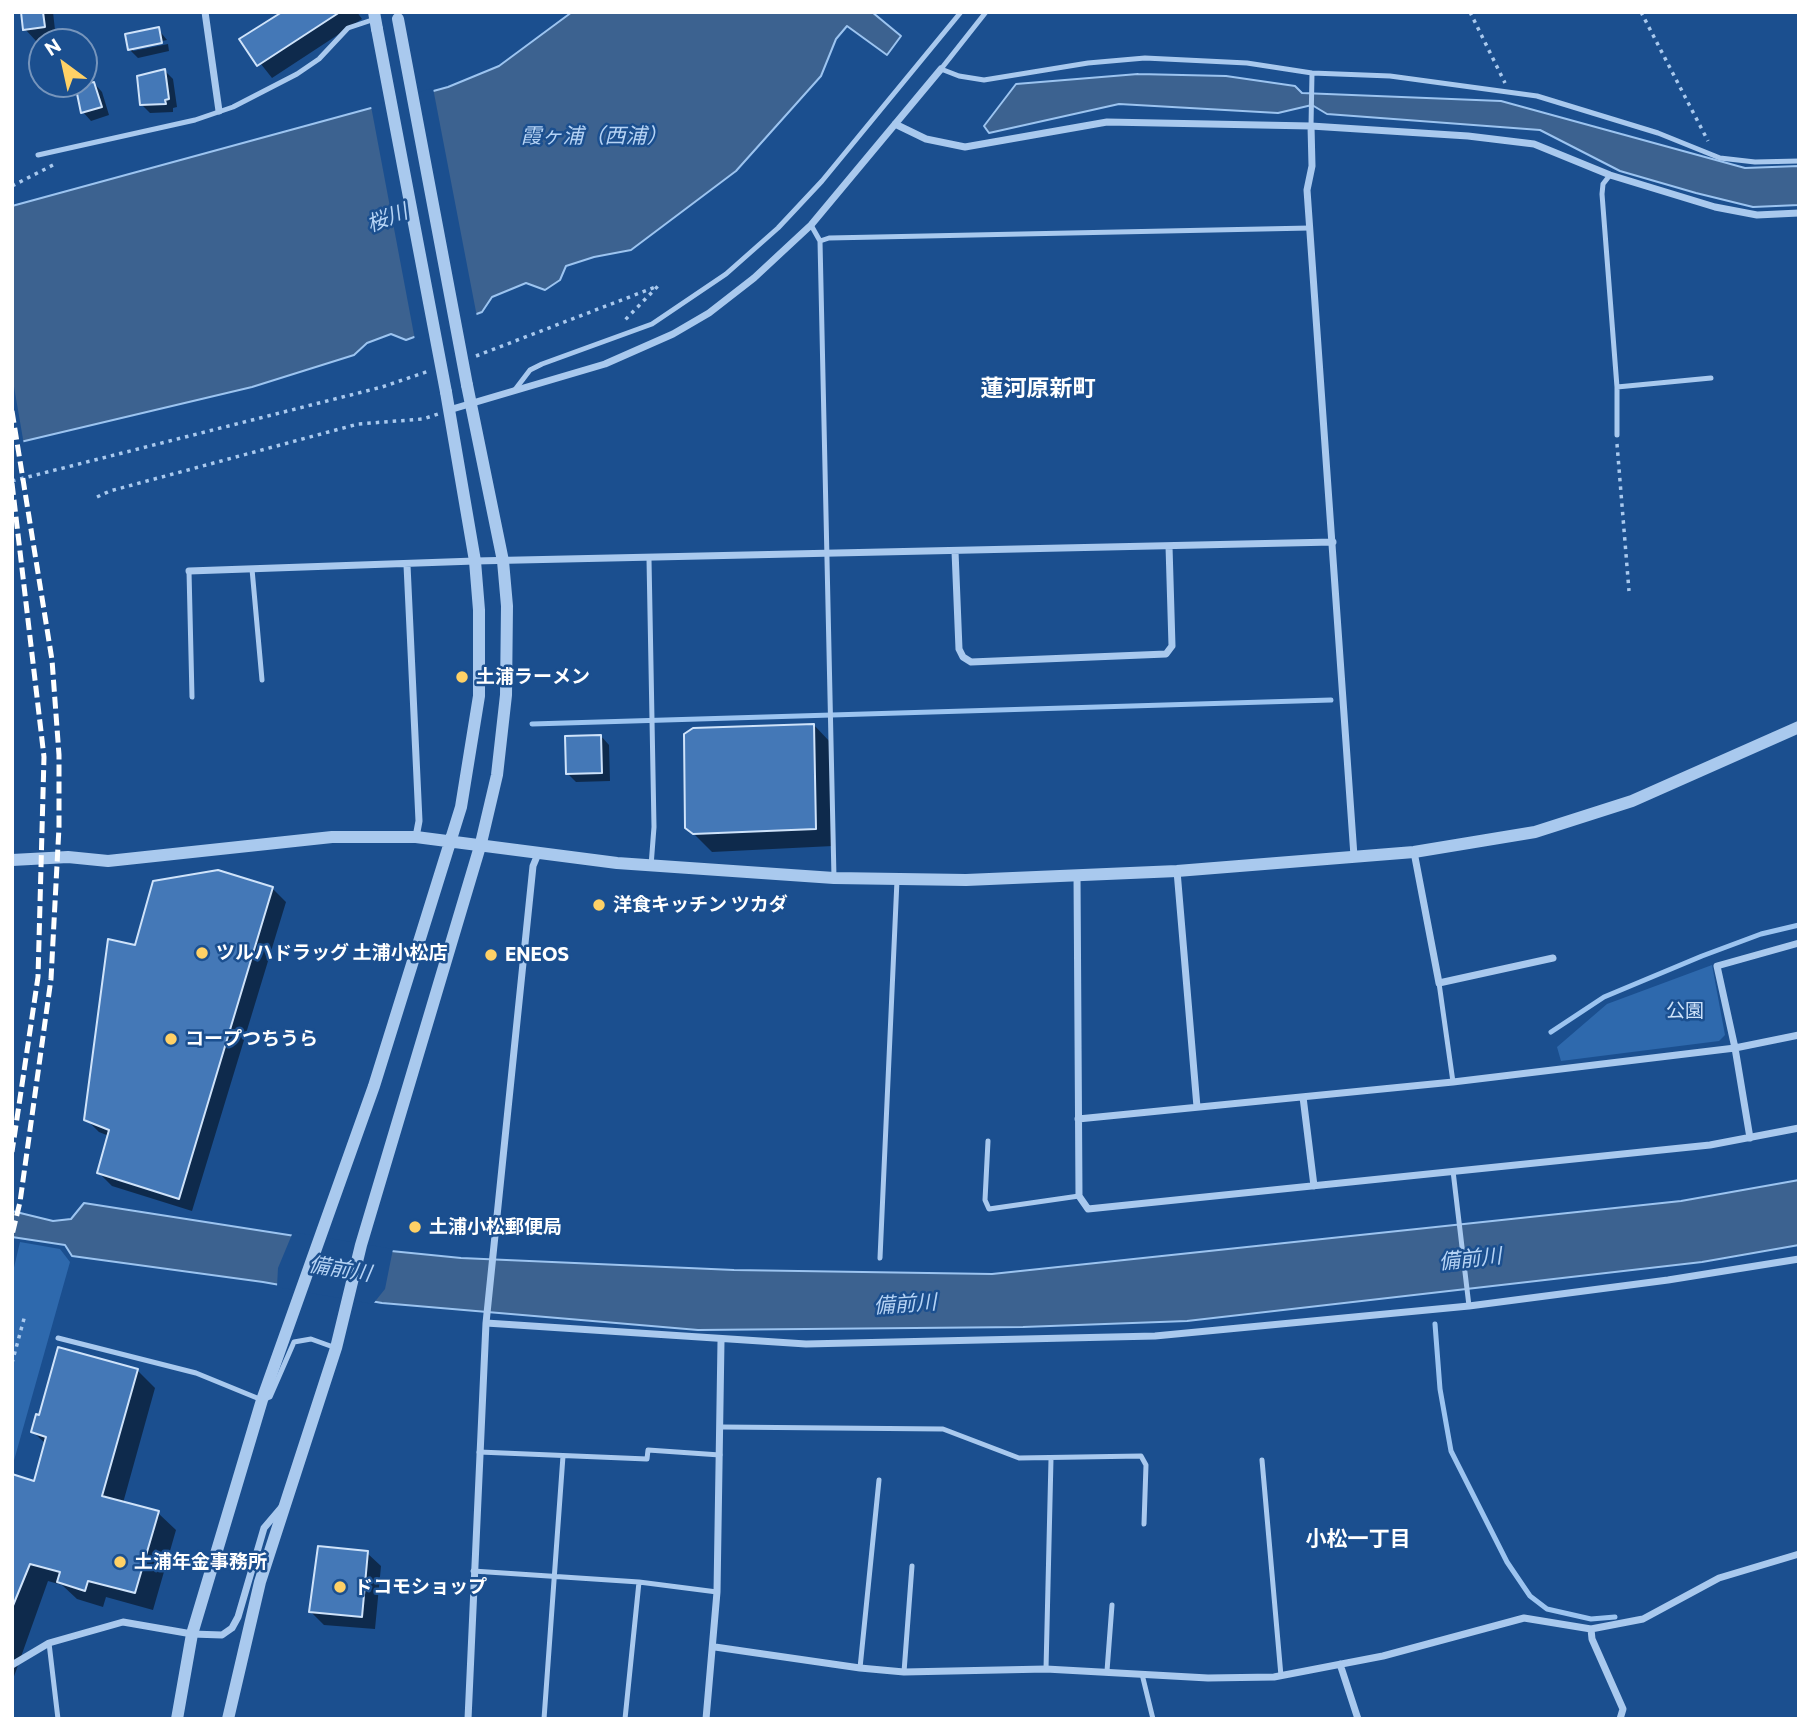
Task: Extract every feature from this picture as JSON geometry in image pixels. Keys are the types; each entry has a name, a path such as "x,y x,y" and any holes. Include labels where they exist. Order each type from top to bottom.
{"street":[{"path":"205,12 219,111"},
{"path":"228,1719 260,1582 336,1348 361,1245 481,843 497,775 506,695 507,606 502,561 397,16"},
{"path":"177,1719 192,1634 262,1400 374,1086 451,840 472,745 479,696 480,657 475,561 446,392 375,20"},
{"path":"449,410 605,364 673,334 709,313 754,278 811,225 941,69"},
{"path":"895,124 926,139 965,147 1107,122 1311,126 1468,136 1534,144 1610,176 1737,213 1799,214"},
{"path":"1311,126 1312,166 1307,190 1354,856"},
{"path":"189,571 475,561 1332,542"},
{"path":"955,551 959,649 963,657 971,662 1166,654 1172,646 1169,546"},
{"path":"407,565 419,821 416,837"},
{"path":"12,860 68,856 108,861 267,842 332,837 416,837 481,843 538,855 651,866 834,878 966,880 1177,871 1414,852 1522,834 1599,812 1661,789 1799,727"},
{"path":"1414,852 1439,983 1553,958"},
{"path":"468,1719 486,1319 531,880 538,855"},
{"path":"1177,871 1197,1107"},
{"path":"1077,874 1079,1196 1088,1209 1710,1145 1799,1128"},
{"path":"1749,1138 1735,1048 1717,966 1799,943"},
{"path":"1078,1119 1453,1082 1735,1048 1799,1035"},
{"path":"1303,1097 1314,1186"},
{"path":"486,1319 721,1341 908,1343 1155,1336 1668,1280 1799,1259"},
{"path":"706,1719 715,1647 718,1592 721,1341"},
{"path":"12,1665 49,1643 123,1622 192,1634 222,1635 232,1628 238,1618 264,1528 287,1501"},
{"path":"715,1647 904,1672 1046,1669 1142,1672 1208,1678 1281,1676 1383,1656 1524,1618 1591,1629 1643,1619 1719,1578 1799,1554"},
{"path":"1591,1629 1592,1639 1623,1709 1620,1719"},
{"path":"1340,1664 1358,1719"}],"lane":[{"path":"512,393 530,370 542,363 652,324 726,274 815,189 961,12"},
{"path":"986,12 941,69 959,76 984,80 1088,63 1145,58 1247,62 1312,73 1390,76 1537,96 1658,133 1712,155 1755,162 1799,161"},
{"path":"38,155 195,120 259,96 319,59 348,28 375,20"},
{"path":"1311,126 1312,73"},
{"path":"1610,176 1603,184 1602,194 1617,387 1617,435"},
{"path":"811,225 820,241 834,878"},
{"path":"820,241 829,238 1310,228"},
{"path":"1617,387 1711,378"},
{"path":"649,559 654,827 651,866"},
{"path":"251,569 262,680"},
{"path":"189,571 192,697"},
{"path":"880,1258 897,879"},
{"path":"1439,983 1453,1082"},
{"path":"988,1141 985,1200 989,1209 1079,1196"},
{"path":"1453,1171 1469,1302"},
{"path":"58,1338 196,1373 262,1400 270,1397 294,1342 311,1339 336,1348"},
{"path":"722,1427 943,1429 992,1446 1008,1455 1051,1459 1141,1456 1146,1465 1144,1524"},
{"path":"479,1452 647,1459 648,1450 720,1455"},
{"path":"544,1719 563,1456"},
{"path":"1046,1669 1051,1459"},
{"path":"1262,1460 1281,1676"},
{"path":"860,1668 879,1480"},
{"path":"904,1672 912,1566"},
{"path":"473,1571 639,1582 718,1592"},
{"path":"625,1719 639,1582"},
{"path":"1107,1671 1112,1605"},
{"path":"49,1643 58,1719"},
{"path":"1142,1672 1153,1719"}],"path":[{"path":"1470,12 1505,79 1505,92"},
{"path":"1641,12 1712,155"},
{"path":"12,186 77,154 86,145"},
{"path":"468,358 658,286 623,321"},
{"path":"12,481 382,387 431,371"},
{"path":"97,497 110,491 358,424 423,419 449,410"},
{"path":"1617,435 1629,591"},
{"path":"12,1363 26,1315"}],"green space":[{"name":"公園","path":"1712,965 1725,1035 1719,1041 1561,1061 1557,1047 1607,1004"},
{"path":"20,1242 60,1249 70,1262 13,1464 12,1276"}],"water":[{"path":"572,12 872,12 901,36 887,55 847,26 836,39 821,76 736,171 631,250 566,266 560,280 545,290 526,283 492,297 482,312 406,340 391,334 367,343 354,355 252,387 12,444 12,206 448,87 499,66"},
{"path":"1138,74 1226,76 1295,86 1302,93 1501,101 1745,168 1799,166 1799,205 1753,207 1620,171 1540,130 1327,114 1312,105 1278,113 1119,104 989,133 984,126 1016,84"},
{"name":"備前川","path":"1799,1180 1799,1245 1702,1262 1187,1321 1023,1327 698,1330 382,1303 263,1282 72,1256 65,1245 12,1237 12,1211 53,1221 71,1219 84,1203 391,1251 461,1258 734,1270 992,1274 1681,1201"}],"pier":[{"path":"433,88 477,317 415,340 371,106"},
{"path":"12,375 24,445 12,448"},
{"path":"293,1232 393,1249 385,1289 373,1304 277,1287 278,1268"}],"building":[{"path":"21,12 43,12 45,27 23,30"},
{"path":"282,12 340,12 257,66 239,39"},
{"path":"159,27 162,43 128,50 125,34"},
{"path":"165,69 169,99 165,100 166,104 140,105 137,76"},
{"path":"98,94 102,107 81,113 78,98 98,98"},
{"path":"814,724 816,829 693,834 685,828 684,734 693,728"},
{"path":"601,735 602,773 566,774 565,736"},
{"path":"218,870 273,887 179,1199 97,1173 109,1130 84,1120 108,939 135,945 153,881"},
{"path":"58,1347 138,1369 102,1496 159,1511 135,1593 88,1581 85,1591 57,1582 60,1572 30,1564 12,1608 12,1474 34,1481 46,1437 31,1432 36,1414 39,1415"},
{"path":"318,1546 368,1551 362,1617 309,1612"}],"waterway":[{"path":"532,724 1331,700"},
{"path":"1551,1032 1604,997 1761,934 1799,925"},
{"path":"1435,1324 1440,1389 1451,1451 1507,1562 1530,1596 1547,1609 1591,1619 1615,1617"}],"railway":[{"path":"12,411 52,660 59,755 59,827 51,979 20,1202 12,1235"},
{"path":"12,483 44,757 38,977 12,1152"}],"place":[{"name":"土浦ラーメン","path":"462,677"},
{"name":"洋食キッチン ツカダ","path":"599,905"},
{"name":"ツルハドラッグ 土浦小松店","path":"202,953"},
{"name":"ENEOS","path":"491,955"},
{"name":"コープつちうら","path":"171,1039"},
{"name":"土浦小松郵便局","path":"415,1227"},
{"name":"土浦年金事務所","path":"120,1562"},
{"name":"ドコモショップ","path":"340,1587"}],"district":[{"name":"蓮河原新町","path":"1038,388"},
{"name":"小松一丁目","path":"1358,1539"}],"water label":[{"name":"霞ヶ浦（西浦）","path":"594,136"},
{"name":"桜川","path":"387,218"}]}
